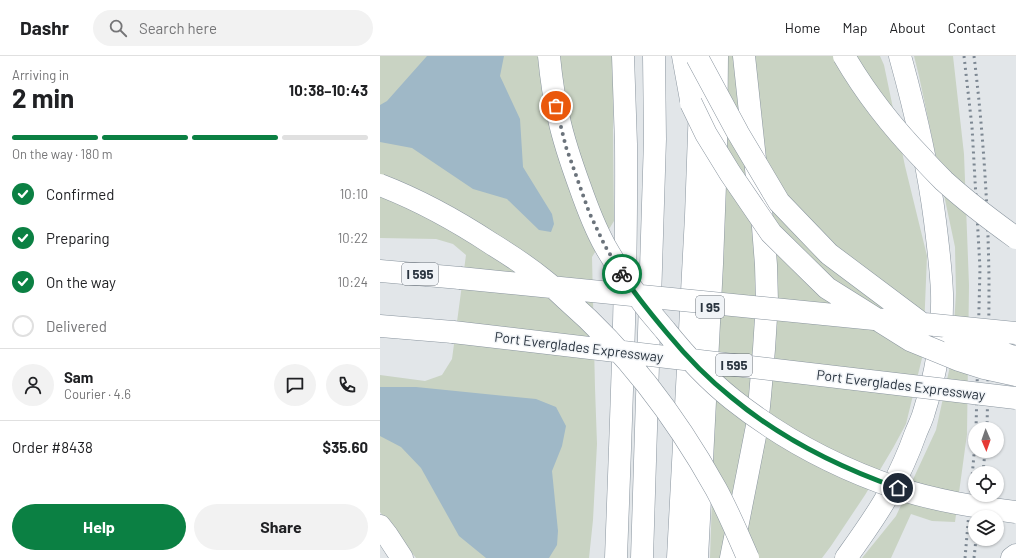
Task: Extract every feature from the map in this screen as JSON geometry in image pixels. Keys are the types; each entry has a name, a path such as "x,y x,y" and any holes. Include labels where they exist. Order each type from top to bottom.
{"highway":[{"path":"549,56 557,112 566,147 589,212 605,246 627,282 648,311 677,345 708,377 756,417 813,452 840,465 892,486 926,496 988,509 1016,512"},
{"path":"616,558 626,226 626,143 623,56"},
{"path":"642,558 655,139 654,56"},
{"path":"699,56 691,103 706,134 718,154 771,233 827,288 910,340 971,364 1016,375"},
{"path":"699,56 738,133 779,202 830,254 919,323 1016,357"},
{"path":"678,558 696,216 701,78 699,56"},
{"name":"I 95","path":"697,558 716,158 699,56"},
{"path":"731,558 757,426 767,302 764,227 757,178 744,56"},
{"path":"844,56 856,78 885,116 914,150 944,181 981,212 1016,238"},
{"path":"846,558 889,493 908,454 924,413 933,381 939,350 942,293 939,249 932,197 923,148 900,56"},
{"path":"380,185 434,210 472,230 511,256 546,281 606,337 642,377 694,451 717,490 748,558"},
{"name":"I 595","path":"380,271 1016,333"},
{"name":"Port Everglades Expressway","path":"380,326 453,332 1016,398"},
{"path":"380,526 402,558"},
{"path":"611,558 617,526"},
{"path":"1012,558 1016,555"}],"green space":[{"path":"380,56 615,56 613,131 614,221 592,257 597,444 593,520 589,558 416,558 380,512 380,375 425,381 442,375 452,359 466,255 453,244 436,239 380,238"},
{"path":"727,56 880,56 884,65 905,166 927,256 923,354 906,424 865,495 822,558 710,558"},
{"path":"914,56 953,56 964,154 969,285 967,434 955,522 932,521 911,514 891,558 862,558 896,516 936,430 952,357 956,293 955,247"}],"water":[{"path":"427,56 504,56 500,76 520,119 523,167 552,214 554,224 551,232 539,230 507,199 473,189 412,148 380,142 380,105 387,101"},
{"path":"380,387 416,387 536,399 556,407 566,426 562,446 552,471 558,531 557,545 549,558 486,558 459,536 421,468 401,447 380,436"}],"railway":[{"path":"964,56 972,127 980,268 976,422"},
{"path":"974,56 988,224 989,299 987,422"},
{"path":"965,558 974,458"},
{"path":"984,458 984,466"},
{"path":"980,510 981,502"},
{"path":"974,558 975,546"}],"way so far":[{"path":"556,106 566,147 589,212 605,246 622,274"}],"route":[{"path":"622,274 648,311 677,345 708,377 756,417 813,452 851,470 898,488"}]}
